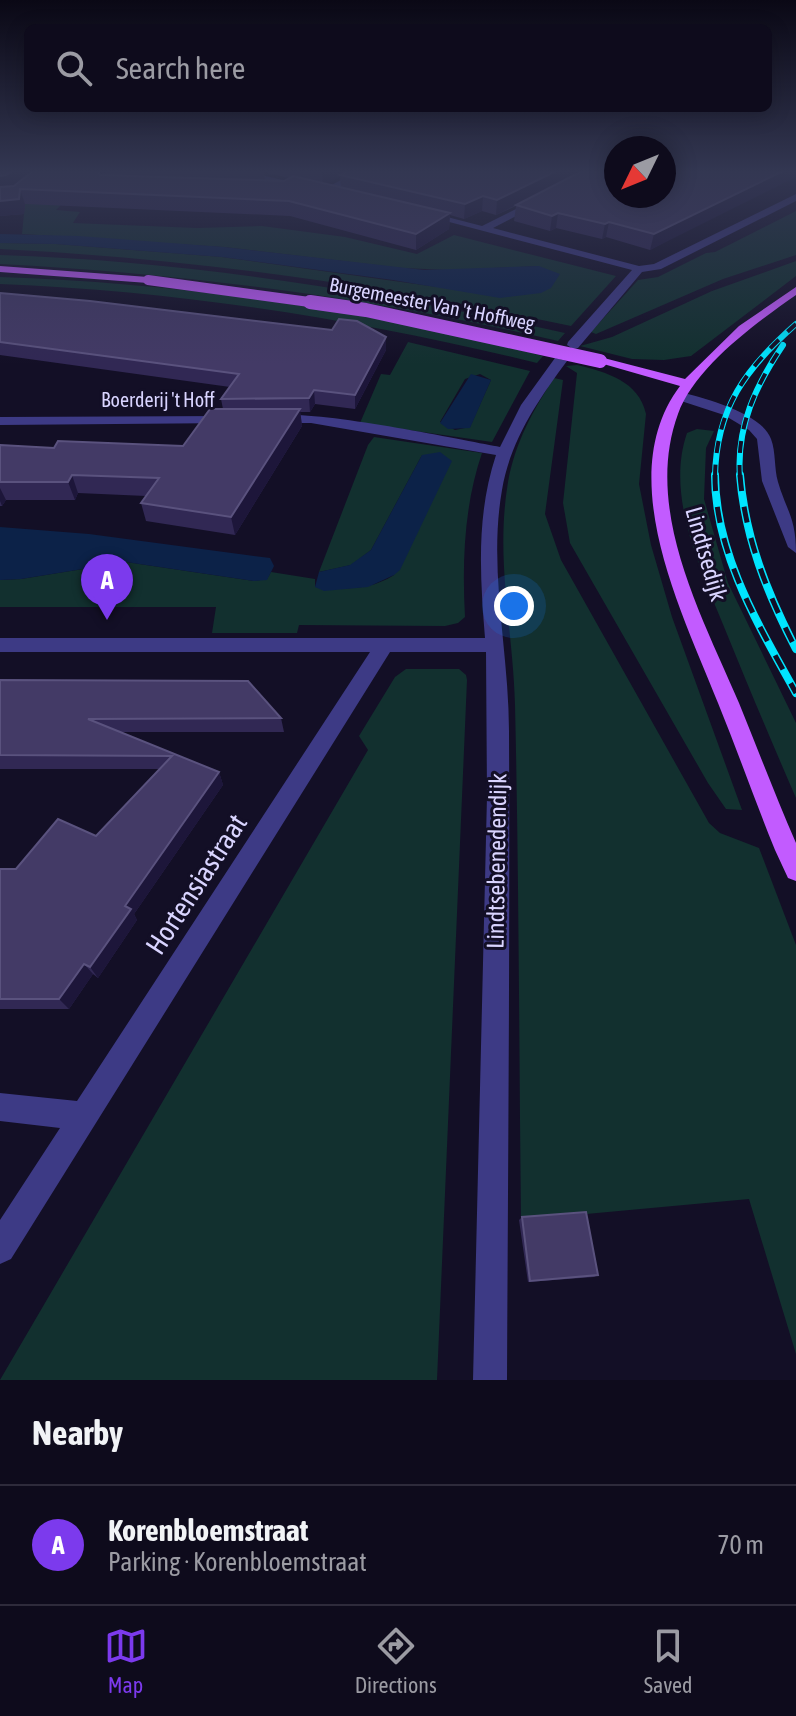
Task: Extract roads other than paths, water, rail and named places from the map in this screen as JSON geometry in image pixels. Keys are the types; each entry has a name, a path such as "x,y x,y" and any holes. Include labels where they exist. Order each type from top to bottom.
{"main road":[{"name":"Burgemeester Van 't Hoffweg","path":"0,270 148,280 366,310 600,361 684,390"},
{"name":"Lindtsedijk","path":"796,290 739,335 684,390 671,413 659,460 669,538 687,598 796,870"}],"street":[{"path":"509,235 639,269 657,267 720,235"},
{"name":"Lindtsebenedendijk","path":"490,1380 499,708 487,542 494,487 505,452 528,404 566,353 639,269"},
{"path":"684,390 729,412 754,427 764,438 770,481 796,547"},
{"name":"Boerderij 't Hoff","path":"0,421 311,419 505,452"},
{"path":"0,645 494,645"},
{"name":"Hortensiastraat","path":"0,1248 383,647"},
{"path":"0,1107 83,1116"}],"water":[{"path":"0,235 79,236 224,247 424,270 539,266 560,274 551,288 541,293 500,298 222,257 56,244 0,243"},
{"path":"471,374 491,380 470,428 448,429 440,423"},
{"path":"440,452 452,461 400,570 368,587 324,591 315,587 319,572 350,565 371,550 422,455"},
{"path":"0,527 89,534 270,558 274,566 267,580 254,581 126,562 0,580"}],"railway":[{"path":"715,476 721,430 737,391 762,357 796,324"},
{"path":"740,475 741,441 750,407 764,375 783,345"},
{"path":"740,475 747,521 759,565 796,649"},
{"path":"715,476 722,533 731,561 754,615 796,693"}],"place":[{"name":"Korenbloemstraat","path":"107,620"}]}
